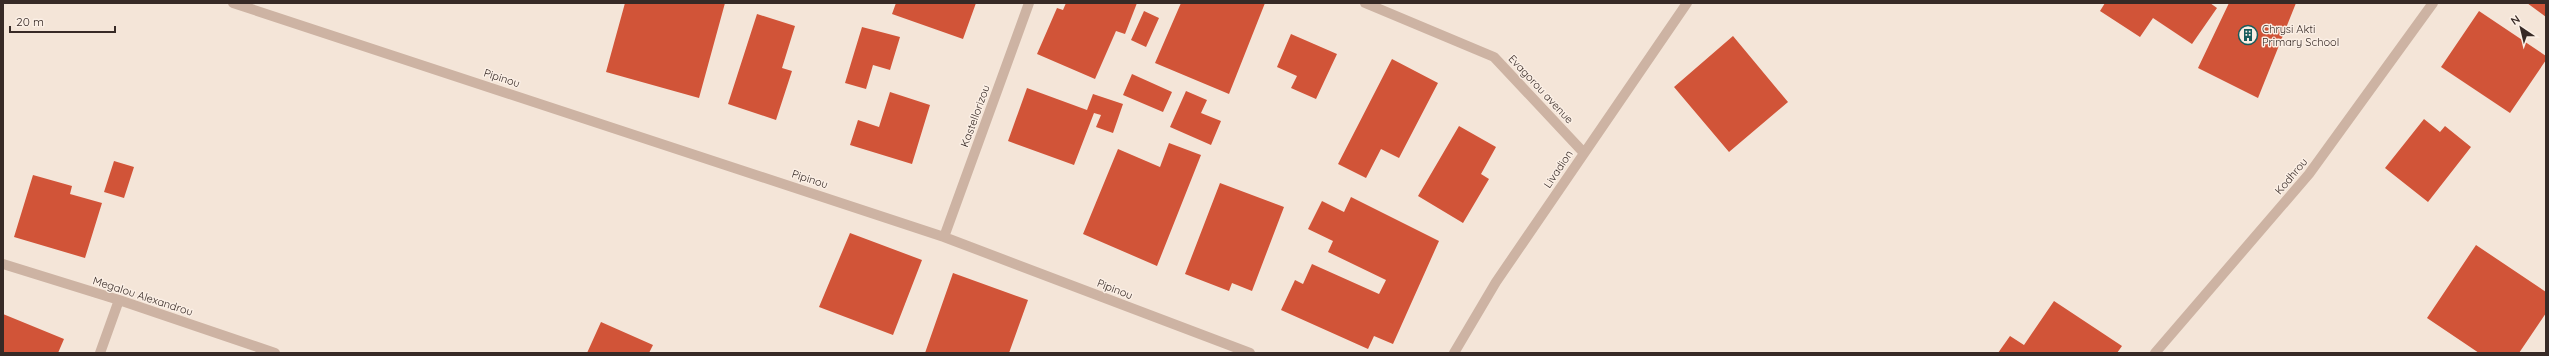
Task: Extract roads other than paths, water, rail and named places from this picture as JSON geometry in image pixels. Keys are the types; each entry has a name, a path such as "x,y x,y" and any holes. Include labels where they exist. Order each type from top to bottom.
{"street":[{"name":"Pipinou","path":"233,3 944,237 1250,353"},
{"name":"Kastellorizou","path":"944,237 1029,3"},
{"name":"Evagorou avenue","path":"1365,3 1494,57 1584,153"},
{"name":"Livadion","path":"1454,353 1496,282 1687,3"},
{"name":"Kodhrou","path":"2155,353 2309,174 2433,3"},
{"name":"Megalou Alexandrou","path":"3,264 119,300 275,353"},
{"path":"100,353 119,300"}],"place":[{"name":"Chrysi Akti Primary School","path":"2248,35"}]}
